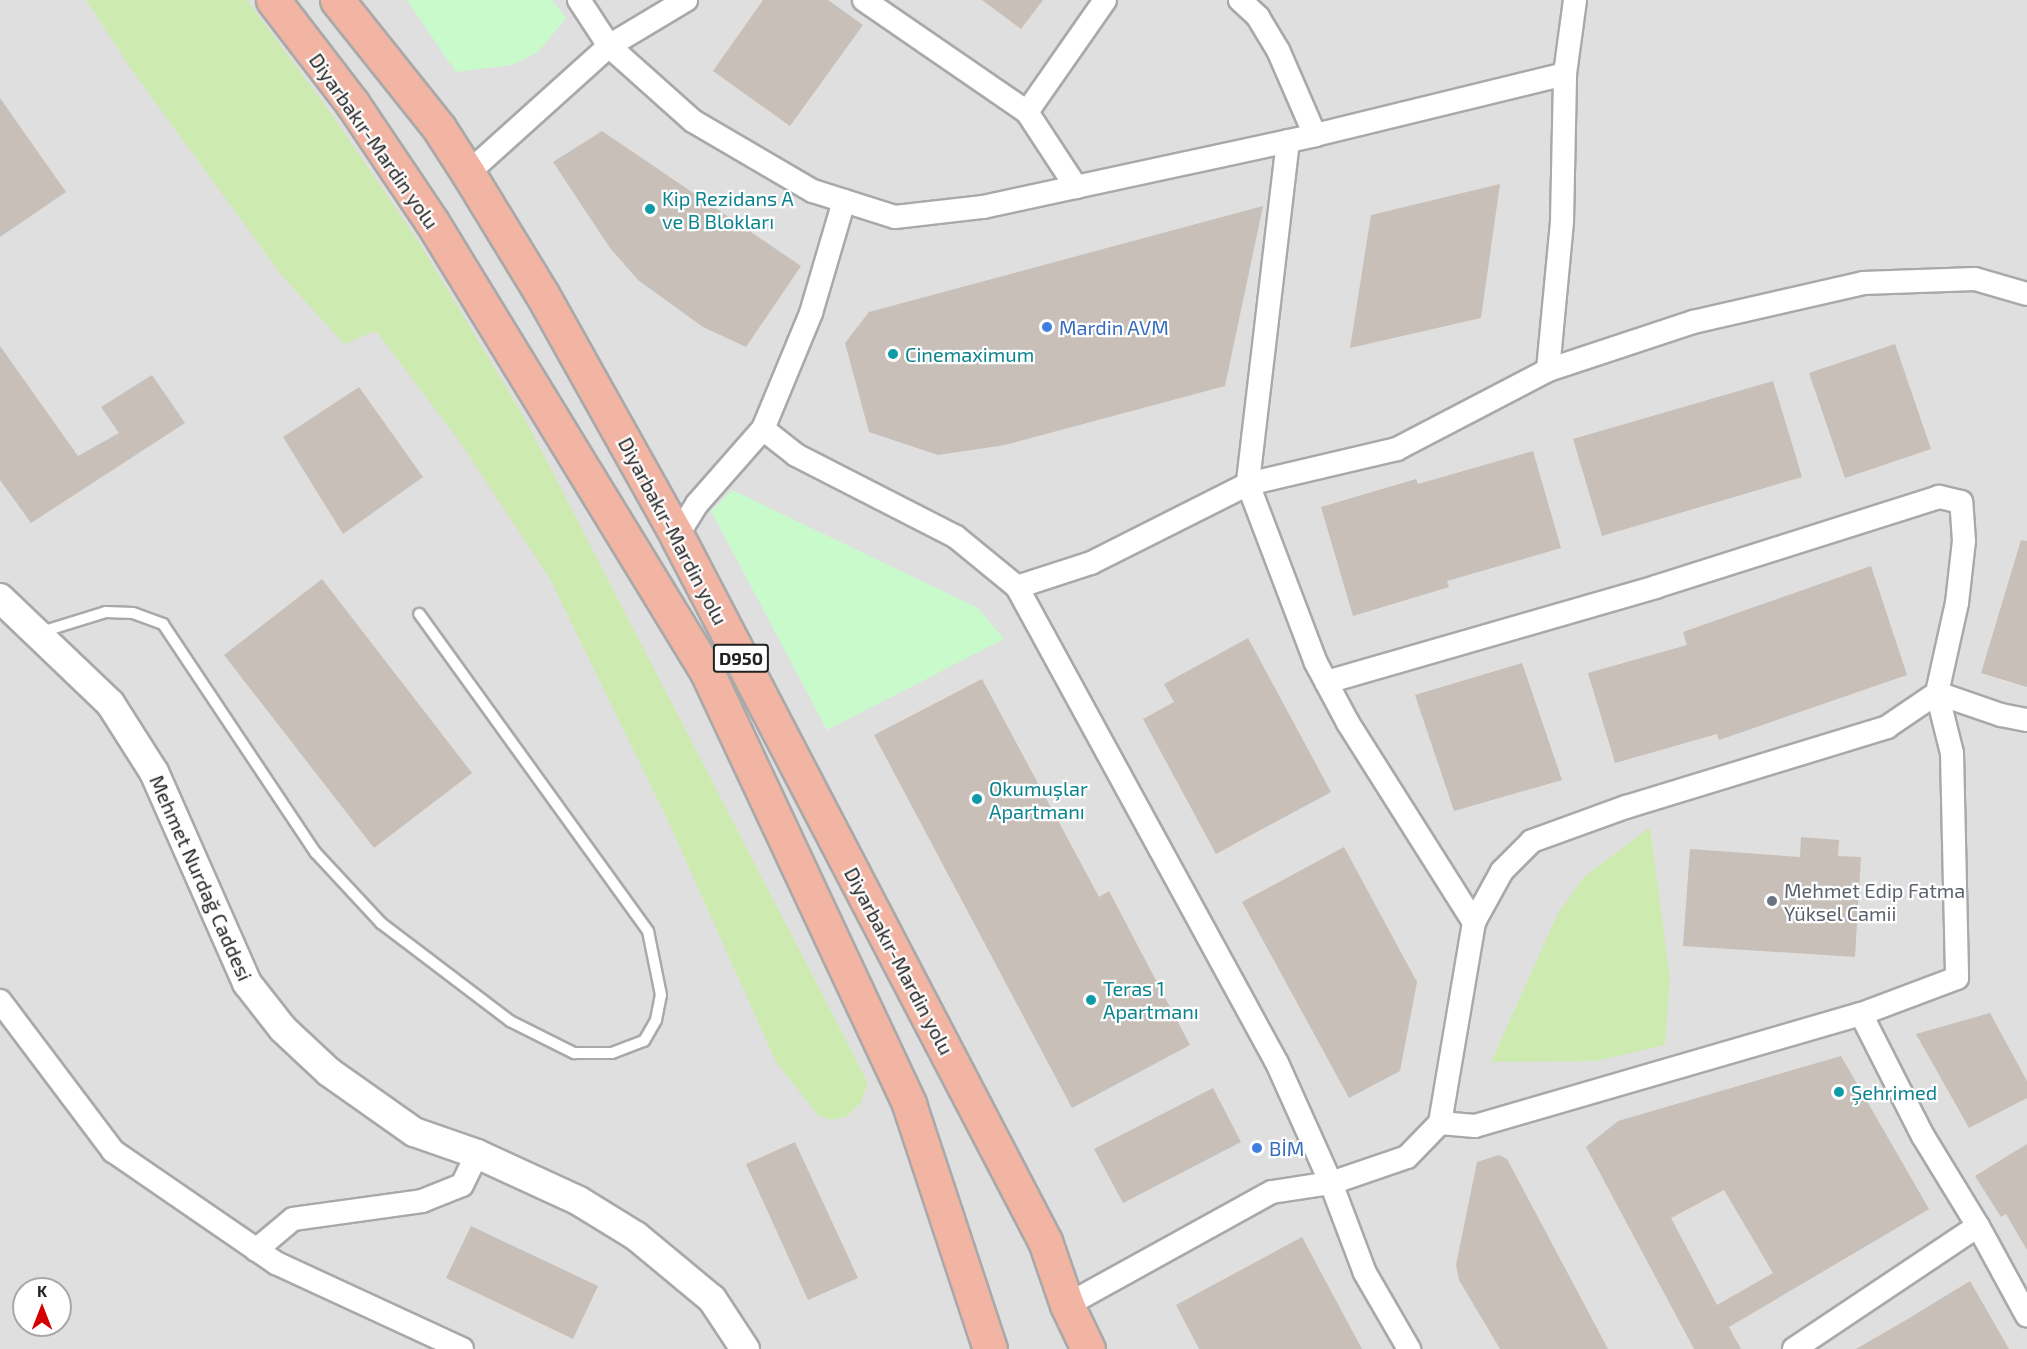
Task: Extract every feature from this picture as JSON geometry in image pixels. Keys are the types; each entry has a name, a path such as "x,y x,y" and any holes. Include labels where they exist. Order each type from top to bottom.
{"highway":[{"name":"Diyarbakır-Mardin yolu","path":"273,0 352,103 432,222 707,672 909,1104 990,1349"},
{"name":"Diyarbakır-Mardin yolu","path":"337,0 439,128 468,173 542,294 677,536 1045,1241 1067,1305 1088,1349"}],"street":[{"path":"579,0 609,46 693,122 813,191 895,217 983,207 1315,135 1565,74"},
{"path":"468,173 609,46 686,0"},
{"path":"864,0 1027,112 1076,187"},
{"path":"1027,112 1105,0"},
{"path":"1240,0 1258,17 1278,50 1315,135"},
{"path":"1548,370 1562,221 1565,74 1575,0"},
{"path":"1288,141 1248,484 1326,682 1474,922"},
{"path":"677,536 696,504 763,429 811,313 844,201"},
{"path":"1017,587 1091,563 1248,484 1397,449 1548,370 1693,322 1863,284 1975,279 2027,294"},
{"path":"763,429 796,455 956,537 1017,587 1277,1063 1331,1183 1365,1273 1409,1349"},
{"path":"1326,682 1656,586 1939,497 1961,502 1964,541 1957,603 1937,693 1952,753 1957,978 1861,1014 1475,1126 1440,1124"},
{"name":"Mehmet Nurdağ Caddesi","path":"0,598 110,703 154,772 247,983 283,1029 329,1072 414,1132 477,1154 579,1202 636,1236 712,1299 745,1349"},
{"path":"1937,693 2001,715 2027,720"},
{"path":"1067,1305 1272,1192 1331,1183 1407,1157 1440,1124 1474,922 1502,871 1532,841 1626,807 1887,727 1937,693"},
{"path":"0,1001 113,1150 276,1263 462,1349"},
{"path":"1861,1014 1923,1136 1978,1226 2027,1316"},
{"path":"256,1250 293,1219 422,1201 462,1185 477,1154"},
{"path":"1794,1349 1978,1226"}],"lane":[{"path":"38,633 106,612 133,613 163,624 316,853 381,923 510,1021 574,1053 612,1053 644,1041 656,1020 661,995 648,931 419,614"}],"shaded area":[{"path":"0,0 2027,0 2027,1349 0,1349"}],"green space":[{"path":"86,0 247,0 335,119 422,247 525,419 868,1083 861,1102 846,1117 830,1120 818,1115 776,1062 669,823 550,579 460,442 376,331 344,344 283,277 133,72"},
{"path":"407,0 552,0 566,18 537,53 512,65 456,72"},
{"path":"732,490 978,608 1004,639 827,730 711,511"},
{"path":"1650,827 1670,979 1665,1045 1595,1061 1491,1062 1558,913 1584,877"}],"building":[{"path":"763,0 828,0 863,25 790,126 713,71"},
{"path":"982,0 1043,0 1021,29"},
{"path":"0,98 66,192 0,237"},
{"name":"Kip Rezidans A ve B Blokları","path":"602,131 801,266 746,347 703,327 638,280 610,248 553,162"},
{"path":"1500,184 1481,318 1350,348 1371,215"},
{"name":"Mardin AVM","path":"1263,206 1225,386 1005,445 938,455 869,432 845,343 869,312"},
{"path":"1895,344 1931,449 1845,478 1809,373"},
{"path":"0,346 78,456 119,433 101,407 152,375 185,423 31,523 0,480"},
{"path":"1773,381 1802,477 1602,536 1573,439"},
{"path":"359,387 423,477 343,534 283,437"},
{"path":"1533,451 1561,548 1447,581 1449,587 1353,616 1321,507 1416,479 1418,484"},
{"path":"2021,540 2027,541 2027,687 1981,673"},
{"path":"1871,566 1907,675 1719,740 1717,734 1615,763 1588,673 1687,645 1683,632"},
{"path":"322,579 472,773 374,848 224,655"},
{"path":"1248,638 1331,792 1216,854 1143,719 1174,702 1164,684"},
{"path":"1522,663 1562,780 1454,811 1415,695"},
{"path":"982,679 1099,897 1109,891 1190,1045 1072,1108 874,735"},
{"name":"Mehmet Edip Fatma Yüksel Camii","path":"1801,837 1839,840 1838,856 1861,857 1855,957 1683,946 1690,849 1800,857"},
{"path":"1344,847 1417,982 1400,1071 1349,1098 1242,902"},
{"path":"1990,1013 2027,1081 2027,1098 1969,1128 1916,1034"},
{"path":"1841,1056 1929,1209 1729,1327 1741,1349 1694,1349 1586,1147 1618,1121","holes":["1724,1190 1773,1273 1717,1305 1671,1218"]},
{"path":"1213,1088 1241,1142 1123,1203 1094,1149"},
{"path":"795,1142 858,1278 808,1300 746,1164"},
{"path":"2027,1144 2027,1250 2006,1214 2001,1217 1975,1176"},
{"path":"1499,1155 1507,1159 1608,1349 1500,1349 1459,1280 1456,1265 1477,1162"},
{"path":"471,1226 598,1286 573,1339 446,1278"},
{"path":"1302,1237 1362,1349 1199,1349 1176,1305"},
{"path":"1970,1281 2009,1349 1856,1349 1906,1320"}],"place":[{"name":"Kip Rezidans A ve B Blokları","path":"650,209"},
{"name":"Mardin AVM","path":"1047,327"},
{"name":"Cinemaximum","path":"893,354"},
{"name":"Okumuşlar Apartmanı","path":"977,799"},
{"name":"Mehmet Edip Fatma Yüksel Camii","path":"1772,901"},
{"name":"Teras 1 Apartmanı","path":"1091,1000"},
{"name":"Şehrimed","path":"1839,1092"},
{"name":"BİM","path":"1257,1148"}]}
